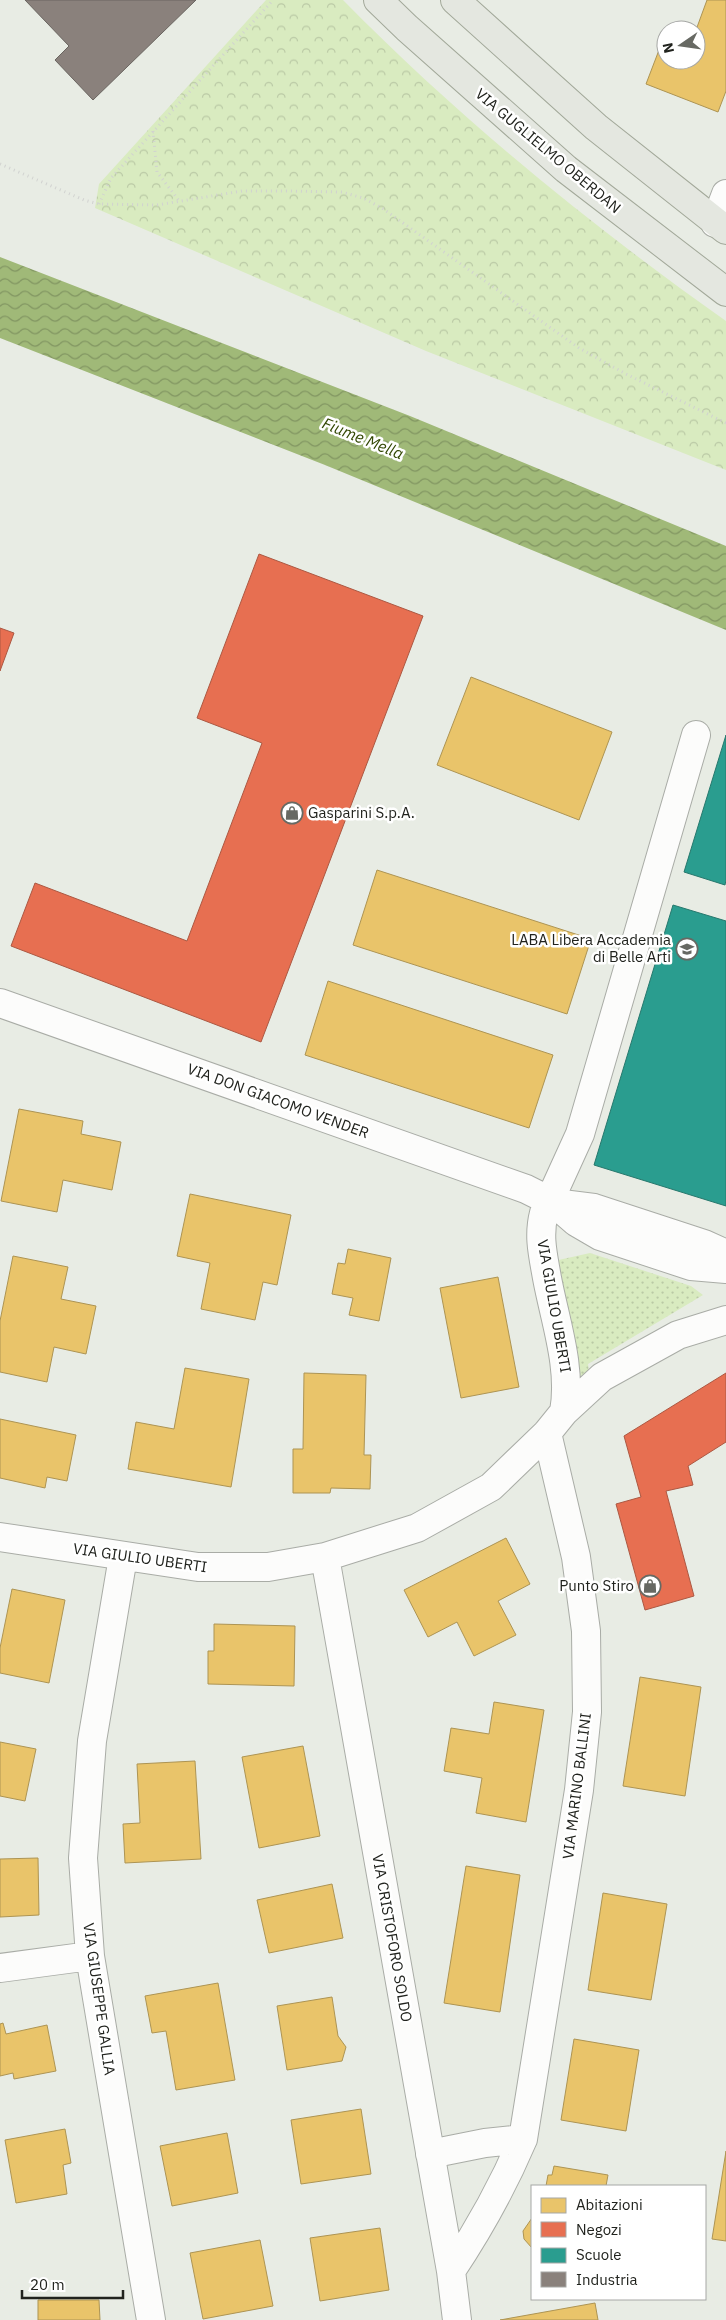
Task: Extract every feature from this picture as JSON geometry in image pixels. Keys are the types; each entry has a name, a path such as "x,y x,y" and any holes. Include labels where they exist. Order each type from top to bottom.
{"main road":[{"name":"VIA GUGLIELMO OBERDAN","path":"378,0 566,170 693,269 726,292"},
{"path":"455,0 596,128 721,227"}],"street":[{"path":"721,227 726,194"},
{"name":"VIA GIULIO UBERTI","path":"564,1412 567,1380 540,1239 541,1226 580,1134 696,735"},
{"name":"VIA DON GIACOMO VENDER","path":"0,1003 526,1189 552,1202 576,1222 600,1236 691,1266 726,1269"},
{"name":"VIA DON GIACOMO VENDER","path":"552,1202 594,1208 704,1244 726,1254"},
{"name":"VIA GIULIO UBERTI","path":"0,1537 198,1567 268,1567 325,1557 417,1528 491,1487 547,1433 564,1412 590,1386 616,1369 678,1335 726,1320"},
{"name":"VIA MARINO BALLINI","path":"451,2271 477,2232 509,2172 523,2139 579,1790 587,1712 586,1631 576,1557 547,1433"},
{"name":"VIA GIUSEPPE GALLIA","path":"123,1557 92,1741 84,1858 90,1956 151,2320"},
{"name":"VIA CRISTOFORO SOLDO","path":"325,1557 451,2271 457,2320"},
{"path":"0,1968 90,1956"},
{"path":"430,2154 485,2143 523,2139"}],"path":[{"path":"100,204 111,178 273,0"},
{"path":"153,131 156,172 180,202"},
{"path":"0,164 84,200 100,204 134,206 180,202 242,191 342,192 363,198 382,208 579,348 626,374 726,423"}],"green space":[{"path":"266,0 343,0 433,87 527,169 625,247 726,321 726,470 426,351 95,208 99,184"},
{"path":"590,1253 691,1286 703,1295 588,1364 589,1372 581,1376 578,1374 554,1261"}],"water":[{"name":"Fiume Mella","path":"0,257 410,416 726,546 726,630 325,465 0,338"}],"building: Abitazioni":[{"path":"707,0 726,0 726,91 718,112 646,84 656,58 656,70 706,70 706,20 700,20"},
{"path":"471,677 612,732 579,820 437,765"},
{"path":"377,870 591,939 567,1014 353,945"},
{"path":"328,981 553,1055 529,1128 305,1055"},
{"path":"19,1109 83,1121 81,1134 121,1142 112,1190 63,1180 57,1212 1,1201"},
{"path":"190,1194 291,1215 277,1285 263,1282 255,1320 201,1309 210,1263 177,1256"},
{"path":"348,1249 391,1258 379,1321 349,1315 353,1298 332,1294 338,1263 345,1264"},
{"path":"13,1256 68,1267 61,1299 96,1306 86,1354 54,1347 47,1382 0,1372 0,1321"},
{"path":"498,1277 519,1387 461,1398 440,1288"},
{"path":"185,1368 249,1379 231,1487 128,1469 136,1422 174,1429"},
{"path":"304,1373 366,1375 364,1455 371,1455 370,1489 331,1488 330,1493 293,1493 293,1449 303,1449"},
{"path":"0,1419 76,1435 67,1481 47,1477 45,1488 0,1478"},
{"path":"506,1538 530,1584 498,1601 516,1635 474,1656 457,1622 428,1637 404,1590"},
{"path":"12,1589 65,1600 49,1683 0,1673 0,1648"},
{"path":"214,1624 295,1626 294,1686 208,1684 208,1651 214,1651"},
{"path":"640,1677 701,1687 685,1796 623,1786"},
{"path":"494,1702 544,1710 526,1822 476,1813 482,1778 444,1771 451,1728 489,1734"},
{"path":"0,1742 36,1749 25,1801 0,1796"},
{"path":"303,1746 320,1836 259,1848 242,1757"},
{"path":"195,1761 201,1859 125,1863 123,1824 140,1823 137,1764"},
{"path":"38,1858 39,1915 0,1917 0,1859"},
{"path":"466,1866 520,1875 500,2012 444,2003"},
{"path":"332,1884 343,1938 269,1953 257,1900"},
{"path":"603,1893 667,1904 651,2000 588,1990"},
{"path":"218,1983 235,2080 176,2090 166,2031 152,2033 145,1996"},
{"path":"332,1997 338,2036 346,2047 342,2061 287,2070 277,2006"},
{"path":"3,2023 6,2034 47,2025 56,2071 14,2079 13,2073 0,2076 0,2024"},
{"path":"574,2039 639,2050 626,2131 561,2120"},
{"path":"361,2109 371,2174 301,2184 291,2120"},
{"path":"65,2129 71,2163 63,2165 67,2194 16,2203 5,2140"},
{"path":"227,2133 238,2193 172,2206 160,2146"},
{"path":"726,2151 726,2241 712,2239"},
{"path":"554,2166 608,2175 606,2185 546,2185 548,2175 552,2175"},
{"path":"531,2219 531,2247 524,2239 523,2231"},
{"path":"380,2228 389,2290 320,2301 310,2238"},
{"path":"260,2240 273,2306 203,2319 190,2253"},
{"path":"38,2300 99,2300 100,2320 38,2320"},
{"path":"595,2303 598,2320 500,2320"}],"building: Negozi":[{"name":"Gasparini S.p.A.","path":"259,554 423,616 261,1042 11,946 35,883 187,941 262,743 197,718"},
{"path":"0,628 14,633 0,671"},
{"path":"726,1373 726,1442 688,1466 693,1485 666,1491 694,1596 645,1610 616,1504 641,1497 624,1436"}],"building: Scuole":[{"path":"726,735 726,880 725,885 684,872"},
{"name":"LABA Libera Accademia di Belle Arti","path":"673,905 726,921 726,1206 594,1165"}],"building: Industria":[{"path":"25,0 196,0 93,100 55,60 69,46"}],"place":[{"name":"Gasparini S.p.A.","path":"292,813"},
{"name":"LABA Libera Accademia di Belle Arti","path":"687,949"},
{"name":"Punto Stiro","path":"650,1586"}]}
